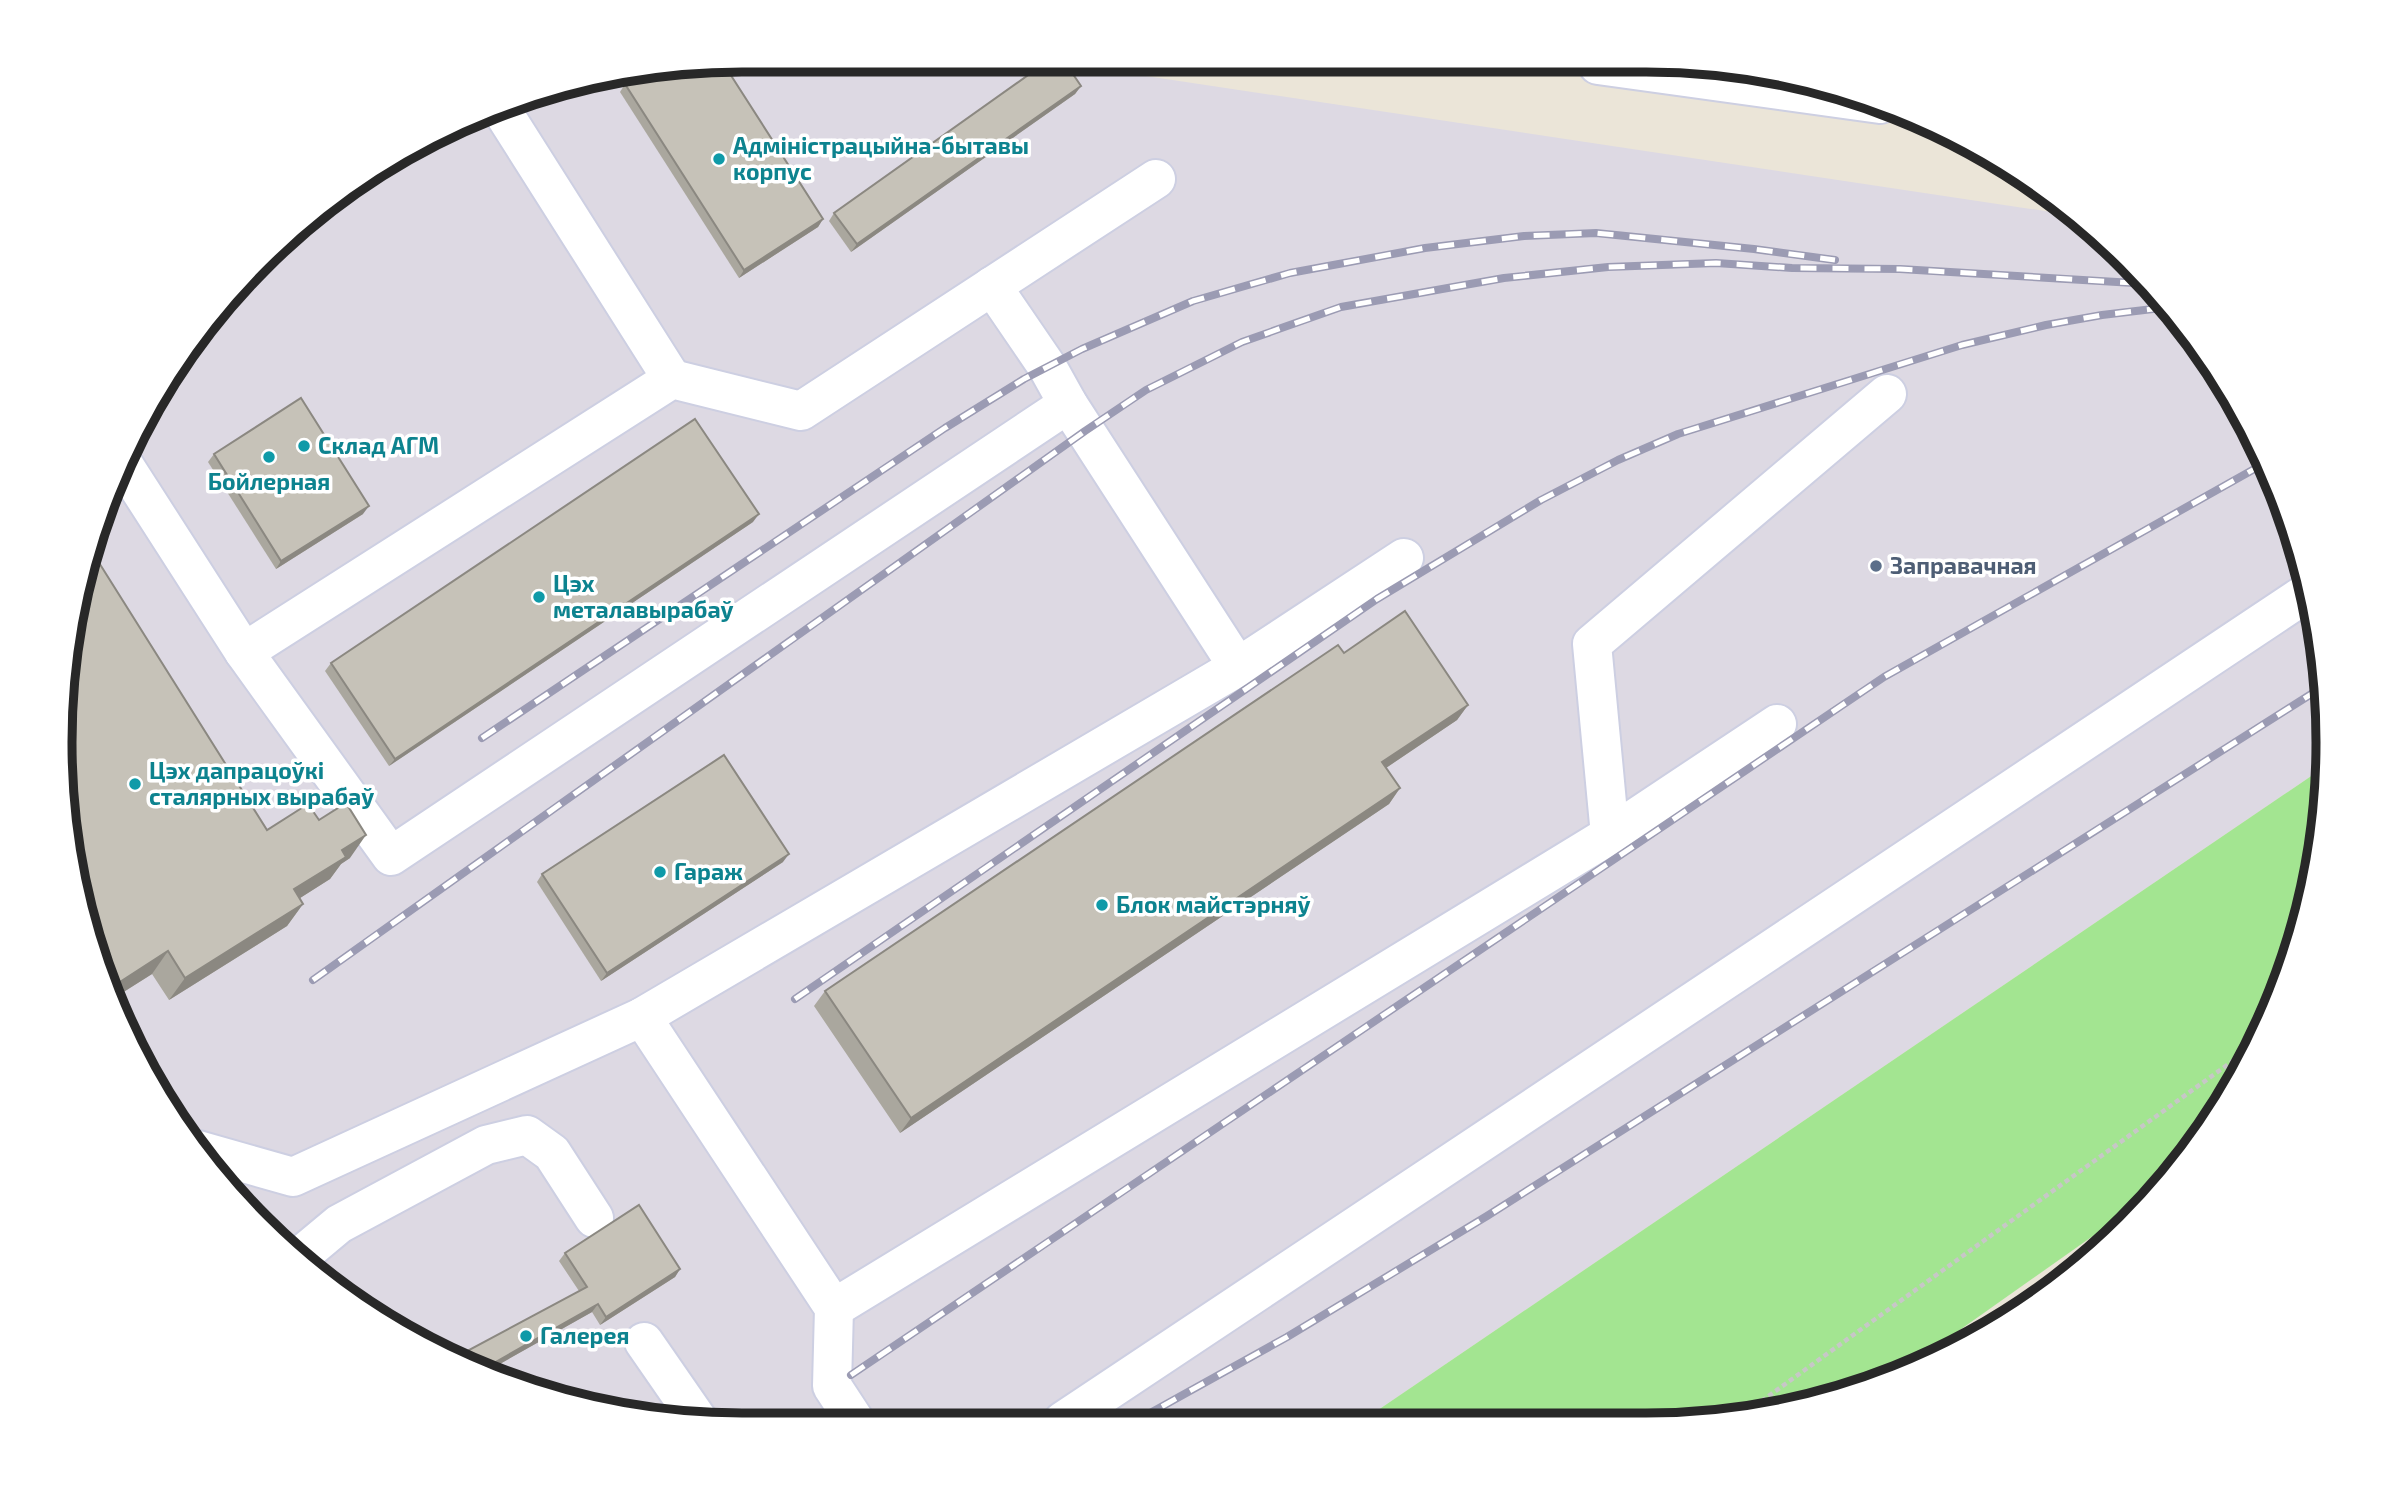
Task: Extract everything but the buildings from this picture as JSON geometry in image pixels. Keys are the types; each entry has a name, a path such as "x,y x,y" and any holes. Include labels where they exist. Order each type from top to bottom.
{"street":[{"path":"1649,72 1823,96"},
{"path":"505,116 672,379 801,411 1156,179"},
{"path":"992,286 1048,368 1068,404 1238,667"},
{"path":"244,652 672,379"},
{"path":"1610,835 1592,644 1887,394"},
{"path":"129,473 244,652 391,856 1068,404"},
{"path":"213,1154 293,1177 642,1017 1238,667 1404,558"},
{"path":"1075,1413 2300,598"},
{"path":"834,1308 1610,835 1777,724"},
{"path":"642,1017 834,1308 832,1386 850,1413"},
{"path":"306,1252 339,1224 486,1145 527,1135 552,1153 594,1218"},
{"path":"644,1342 692,1411"}],"path":[{"path":"1759,1403 2237,1058"}],"shaded area":[{"path":"742,72 1120,72 2058,213 2120,268 2178,334 2226,407 2247,446 2281,527 2303,612 2315,699 2315,773 1374,1413 699,1412 655,1408 569,1390 527,1378 446,1344 407,1323 334,1275 268,1217 238,1185 210,1151 162,1078 141,1039 107,958 77,830 73,786 73,699 85,612 107,527 141,446 185,370 238,300 300,238 334,210 407,162 446,141 527,107 655,77"}],"green space":[{"path":"2315,773 2311,830 2281,958 2247,1039 2203,1115 2178,1151 2120,1217 1936,1347 1861,1378 1733,1408 1646,1413 1374,1413"}],"railway":[{"path":"482,738 945,428 1024,379 1082,349 1193,301 1290,273 1425,248 1524,236 1596,233 1835,260"},
{"path":"313,980 1085,431 1146,390 1242,342 1341,307 1504,278 1608,267 1716,263 1792,268 1900,269 2134,283"},
{"path":"795,999 1377,599 1541,500 1618,460 1678,434 1962,345 2046,325 2157,309"},
{"path":"851,1375 1884,677 2257,468"},
{"path":"1150,1413 1287,1337 1487,1216 2314,692"}],"place":[{"name":"Адміністрацыйна-бытавы корпус","path":"719,159"},
{"name":"Склад АГМ","path":"304,446"},
{"name":"Бойлерная","path":"269,457"},
{"name":"Заправачная","path":"1876,566"},
{"name":"Цэх металавырабаў","path":"539,597"},
{"name":"Цэх дапрацоўкі сталярных вырабаў","path":"135,784"},
{"name":"Гараж","path":"660,872"},
{"name":"Блок майстэрняў","path":"1102,905"},
{"name":"Галерея","path":"526,1336"}]}
